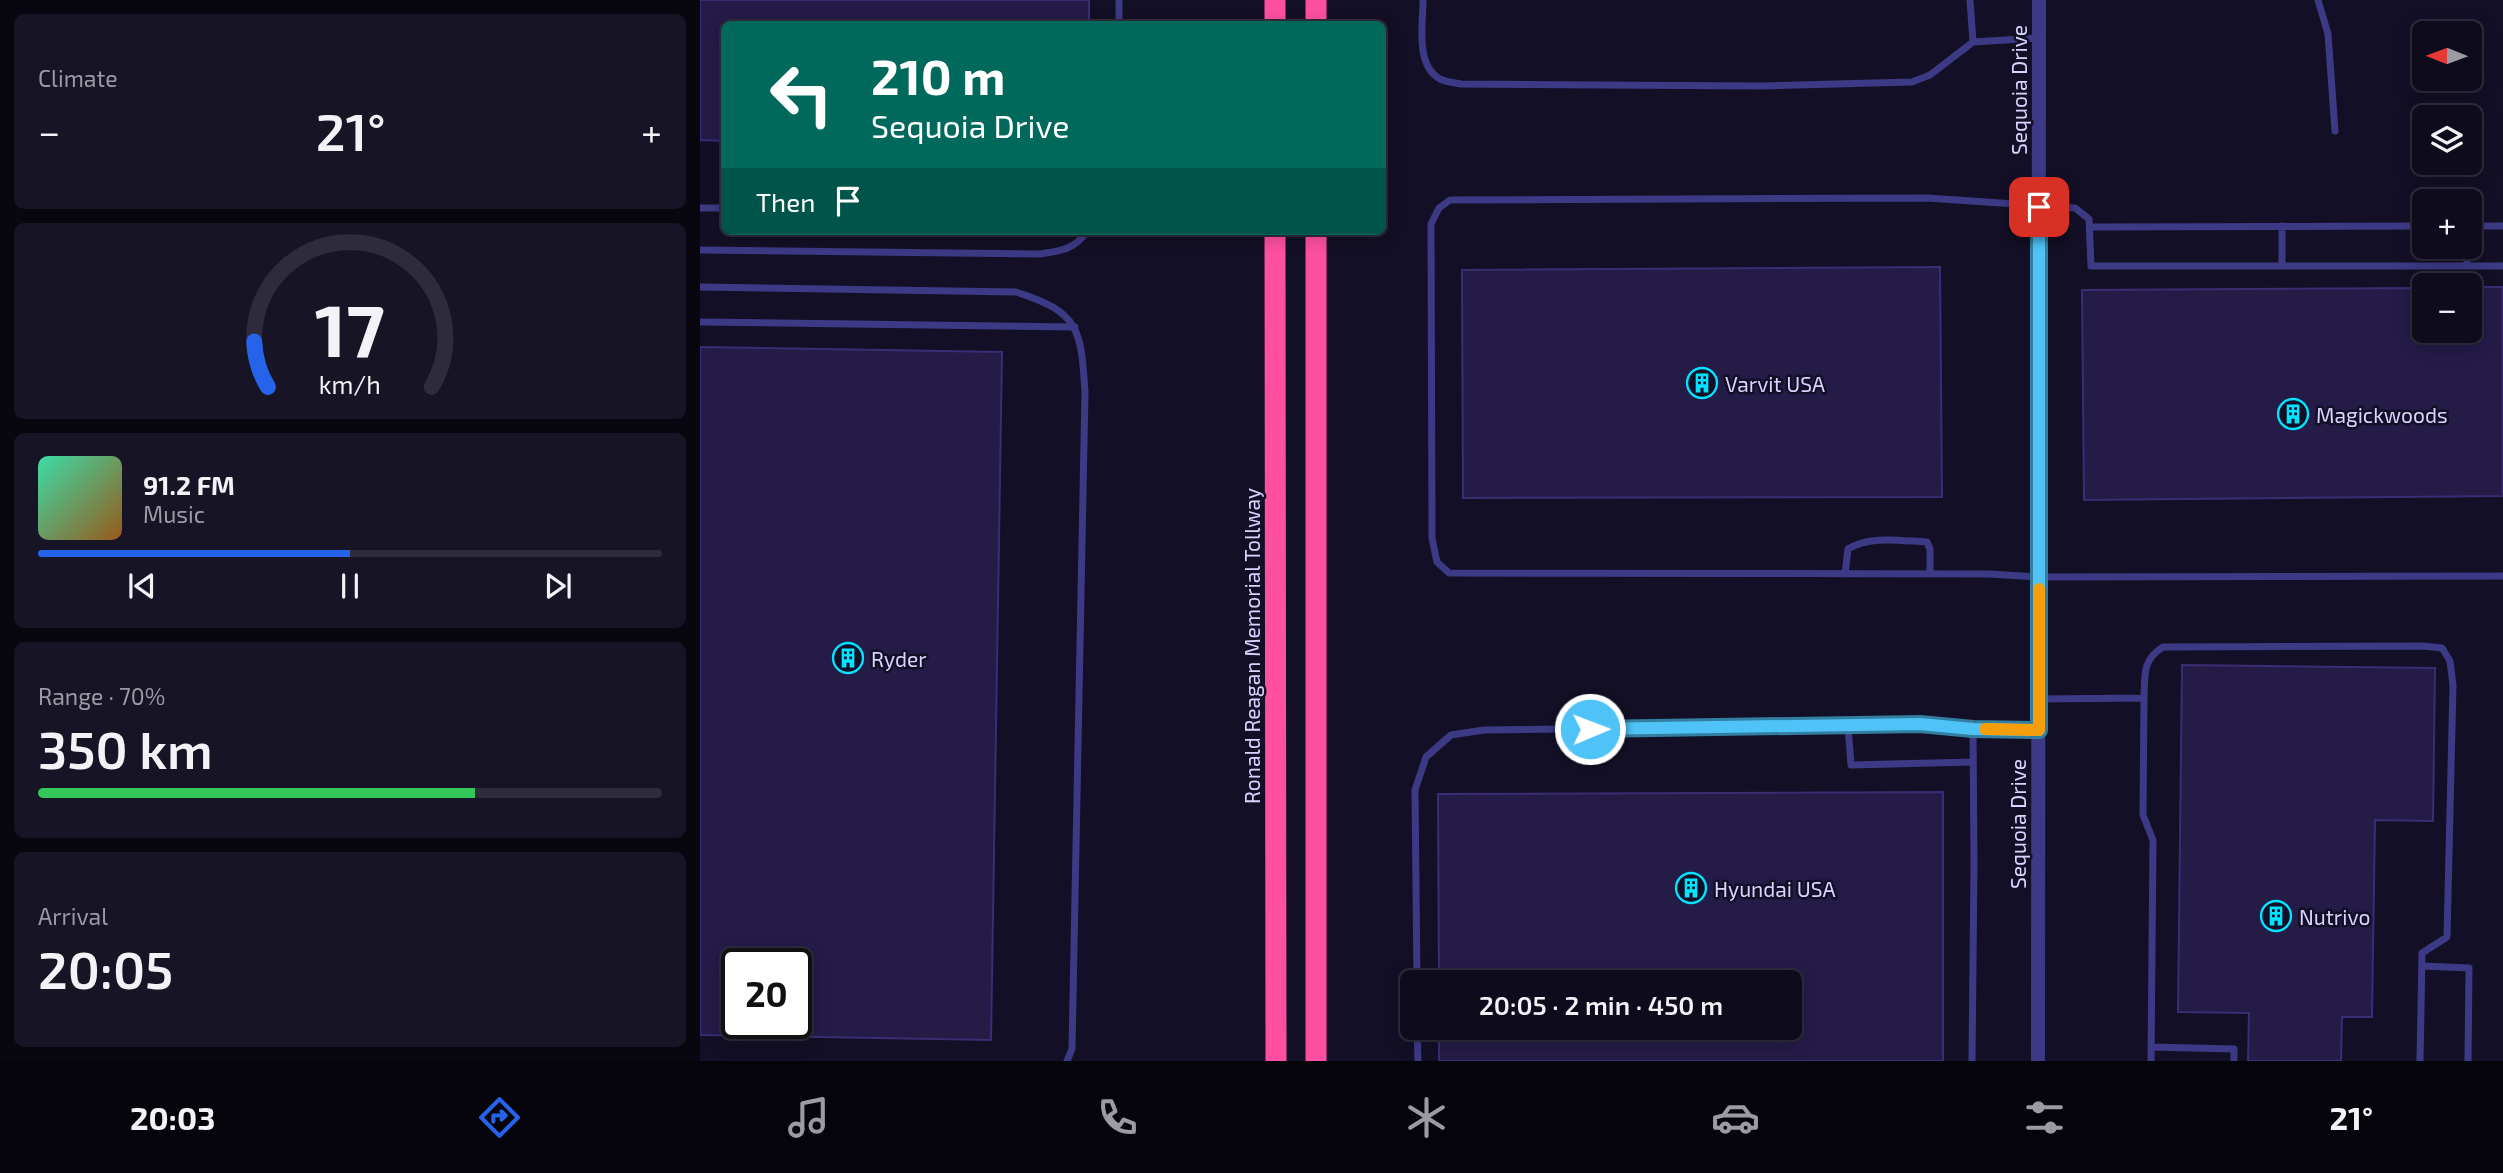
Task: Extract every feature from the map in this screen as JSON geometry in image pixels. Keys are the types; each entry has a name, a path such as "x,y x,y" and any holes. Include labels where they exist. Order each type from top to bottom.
{"highway":[{"path":"1275,0 1275,21"},
{"path":"1316,0 1316,21"},
{"name":"Ronald Reagan Memorial Tollway","path":"1275,235 1276,1061"},
{"path":"1316,235 1316,1061"}],"street":[{"name":"Sequoia Drive","path":"2038,1061 2039,0"}],"lane":[{"path":"1118,21 1119,0"},
{"path":"1423,0 1423,58 1433,75 1461,84 1761,86 1912,82 1930,75 1973,42 2039,38"},
{"path":"1970,0 1973,42"},
{"path":"2318,0 2328,34 2335,131"},
{"path":"2503,266 2091,267 2091,227 2086,214 2075,208 1927,198 1467,199 1450,200 1439,208 1432,224 1432,538 1437,562 1449,573 1930,574 2039,577 2503,576"},
{"path":"700,208 721,208"},
{"path":"2282,226 2282,267"},
{"path":"2091,227 2412,226"},
{"path":"2482,226 2503,226"},
{"path":"700,250 1040,254 1066,251 1084,235"},
{"path":"2467,259 2467,266"},
{"path":"700,287 1016,292 1041,299 1075,327 1082,346 1085,392 1072,1049 1067,1061"},
{"path":"700,321 1075,327"},
{"path":"1845,574 1848,549 1860,542 1907,541 1927,541 1930,549 1930,574"},
{"path":"2151,1061 2152,839 2143,815 2145,672 2150,655 2163,647 2422,646 2442,648 2450,661 2453,685 2447,937 2422,953 2420,1061"},
{"path":"2039,699 2144,698"},
{"path":"1417,970 1415,790 1426,757 1451,735 1484,730 1920,724 1973,729 2039,730"},
{"path":"1848,725 1850,765 1973,762"},
{"path":"1972,1061 1975,864 1973,729"},
{"path":"2422,967 2469,968 2468,1061"},
{"path":"1417,1040 1418,1061"},
{"path":"2151,1048 2234,1049 2234,1061"}],"building":[{"path":"700,0 1089,0 1089,21 721,21 721,141 700,140"},
{"name":"Varvit USA","path":"1940,267 1942,497 1463,498 1462,270"},
{"name":"Magickwoods","path":"2482,287 2503,287 2503,496 2084,500 2082,290 2412,288 2412,343 2482,343"},
{"name":"Ryder","path":"700,347 1002,352 991,1040 812,1037 812,948 721,948 721,1035 700,1035"},
{"name":"Nutrivo","path":"2182,665 2435,668 2433,821 2375,820 2372,1017 2342,1017 2341,1061 2248,1061 2249,1013 2178,1012"},
{"name":"Hyundai USA","path":"1943,792 1943,1061 1439,1061 1439,1040 1802,1040 1802,970 1439,970 1438,794"}],"slow traffic":[{"path":"1985,729 2039,730 2039,589"}],"place":[{"name":"Varvit USA","path":"1702,383"},
{"name":"Magickwoods","path":"2293,414"},
{"name":"Ryder","path":"848,658"},
{"name":"Hyundai USA","path":"1691,888"},
{"name":"Nutrivo","path":"2276,916"}],"route":[{"path":"1590,729 1920,724 1973,729 2039,730 2039,207"}]}
